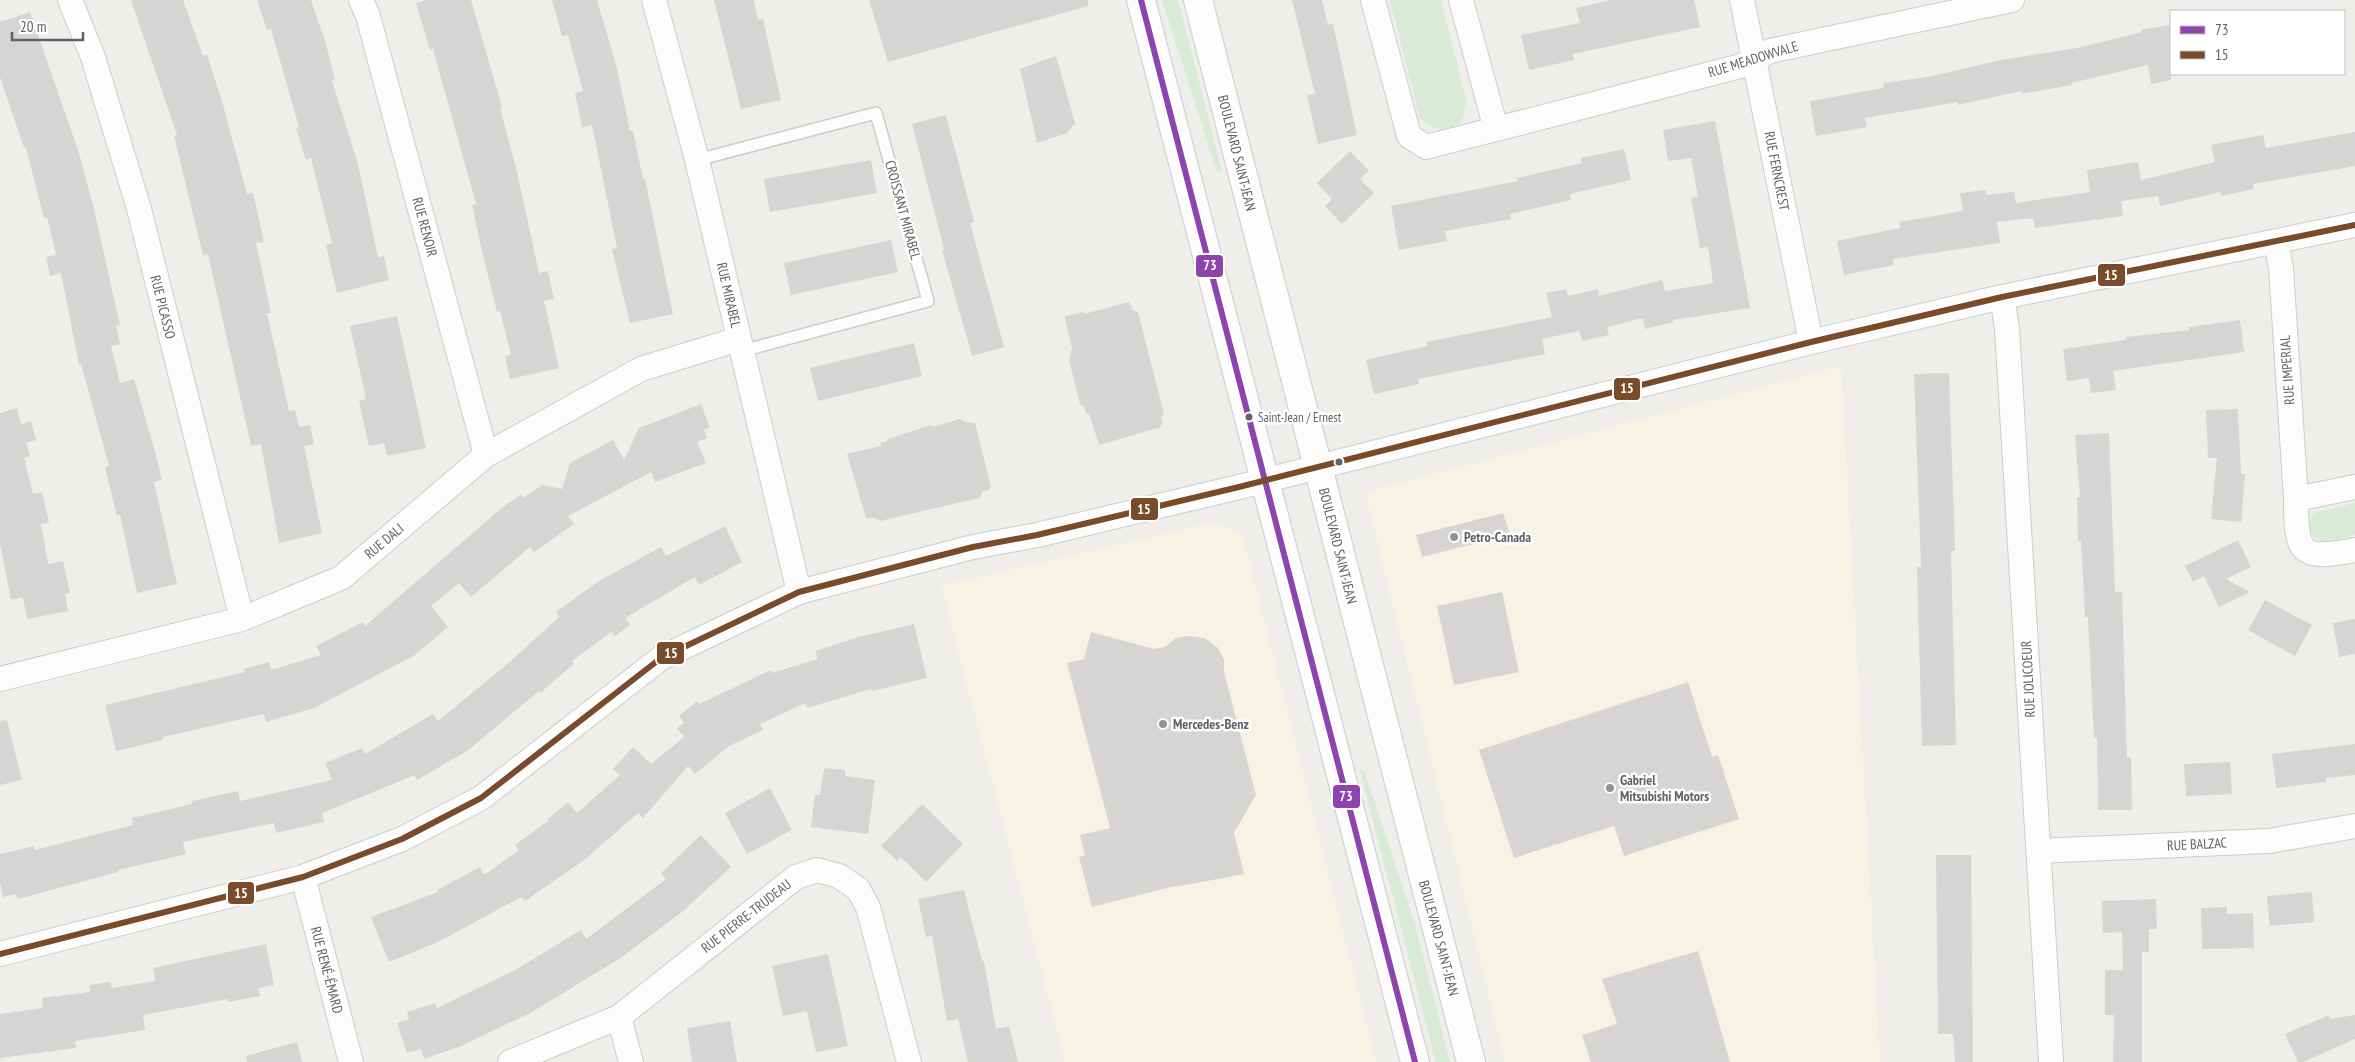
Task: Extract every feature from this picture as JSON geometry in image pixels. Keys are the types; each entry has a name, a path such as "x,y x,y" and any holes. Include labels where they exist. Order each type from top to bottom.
{"main road":[{"path":"1141,0 1415,1062"},
{"name":"BOULEVARD SAINT-JEAN","path":"1198,0 1471,1062"}],"street":[{"name":"RUE PICASSO","path":"70,0 93,57 139,209 242,619"},
{"name":"RUE RENOIR","path":"361,0 370,25 486,454"},
{"name":"RUE MIRABEL","path":"654,0 697,160 799,592"},
{"name":"RUE MEADOWVALE","path":"1373,0 1409,136 1426,147 1741,66 1763,54 1784,48 2012,0"},
{"path":"1461,0 1496,129"},
{"name":"RUE FERNCREST","path":"1742,0 1811,342"},
{"path":"0,954 303,877 402,839 481,798 661,658 799,592 973,547 1037,536 1264,480 1811,342 2002,297 2355,225"},
{"name":"RUE IMPERIAL","path":"2276,241 2281,268 2296,499 2296,533 2300,543 2307,551 2327,556 2355,550"},
{"name":"RUE JOLICOEUR","path":"2002,297 2006,328 2051,1062"},
{"name":"RUE DALI","path":"0,679 242,619 341,578 486,454 641,369 741,345"},
{"path":"2296,499 2355,487"},
{"name":"RUE BALZAC","path":"2038,851 2269,841 2355,826"},
{"name":"RUE PIERRE-TRUDEAU","path":"510,1062 619,1016 796,877 818,870 839,876 858,889 868,907 909,1062"},
{"name":"RUE RENÉ-ÉMARD","path":"303,877 351,1062"},
{"path":"619,1016 632,1062"}],"lane":[{"name":"CROISSANT MIRABEL","path":"697,160 876,113 928,300 741,345"}],"shaded area":[{"path":"1841,366 1880,1062 1505,1062 1365,492"},
{"path":"1215,522 1243,535 1376,1062 1065,1062 941,586"}],"green space":[{"path":"1162,0 1178,0 1222,171 1217,172"},
{"path":"1390,0 1441,0 1467,102 1461,123 1442,130 1431,127 1420,118"},
{"path":"2355,503 2355,535 2329,541 2317,539 2313,535 2310,529 2310,521 2317,512"},
{"path":"1364,770 1413,918 1450,1062 1436,1062 1360,771"}],"building":[{"path":"131,0 183,0 203,56 207,55 222,101 247,194 253,193 264,242 256,243 271,313 267,313 289,411 295,410 299,427 310,425 314,444 304,446 322,533 279,543 261,444 251,446 208,254 203,255 174,136 177,135"},
{"path":"257,0 311,0 326,44 335,80 332,81 358,164 378,257 384,256 389,280 337,293 326,245 332,243 311,158 306,160 296,128 299,127 271,29 267,30"},
{"path":"427,0 471,0 502,107 500,108 517,172 539,273 548,271 554,299 544,301 559,368 510,379 505,356 511,355 500,311 497,312 482,251 472,205 476,204 433,49 430,50 416,3"},
{"path":"552,0 597,0 617,68 630,131 633,131 643,179 645,179 673,314 630,323 612,249 617,248 592,125 582,127 575,93 583,91 568,35 562,36"},
{"path":"714,0 754,0 758,20 763,19 781,100 741,109"},
{"path":"869,0 1088,0 1088,6 888,62"},
{"path":"1292,0 1322,0 1328,25 1333,23 1357,135 1318,144 1307,95 1315,94"},
{"path":"1610,0 1694,0 1700,27 1573,54 1574,60 1529,70 1521,35 1580,23 1576,8"},
{"path":"30,12 79,153 93,205 120,325 116,326 120,344 111,346 120,383 134,379 162,480 154,482 177,584 137,593 120,515 117,516 105,467 109,466 81,364 79,365 61,273 50,276 46,257 56,255 47,217 44,218 26,148 24,148 0,77 0,22"},
{"path":"2170,25 2171,80 2151,84 2148,65 2071,83 2072,85 2021,94 2021,91 1958,105 1958,102 1865,118 1867,127 1816,136 1810,101 1884,88 1883,83 1928,77 2001,60 2077,48 2142,32 2141,30"},
{"path":"1056,56 1075,123 1067,133 1037,143 1020,69"},
{"path":"946,115 974,222 970,223 1004,347 972,356 942,250 944,249 912,124"},
{"path":"1715,121 1750,308 1673,320 1673,322 1645,329 1643,318 1607,327 1609,335 1582,341 1579,331 1542,339 1545,354 1418,379 1419,384 1374,394 1366,360 1427,346 1426,342 1552,317 1546,293 1566,289 1568,296 1598,289 1599,296 1662,280 1665,291 1713,283 1708,247 1700,248 1691,198 1698,197 1691,158 1668,161 1663,130"},
{"path":"2355,132 2355,166 2253,184 2254,189 2221,196 2221,192 2160,206 2158,196 2121,201 2123,216 2035,228 2033,218 1997,222 2000,243 1893,259 1894,265 1844,275 1837,241 1900,228 1899,222 1963,211 1960,193 1986,190 1986,195 2014,192 2016,203 2090,192 2087,170 2138,162 2141,180 2215,162 2211,145 2263,135 2266,148"},
{"path":"1624,149 1631,180 1570,194 1571,200 1510,214 1511,219 1445,231 1447,241 1399,250 1391,206 1518,181 1517,178 1582,163 1581,158"},
{"path":"1350,151 1369,171 1360,179 1374,193 1342,224 1325,206 1332,199 1317,183"},
{"path":"871,160 877,193 770,212 764,179"},
{"path":"891,240 898,272 791,295 784,263"},
{"path":"1129,302 1133,310 1138,312 1164,414 1161,417 1163,424 1161,427 1099,445 1089,413 1086,413 1084,407 1080,404 1069,360 1072,348 1065,319 1066,316 1084,312 1084,314"},
{"path":"397,316 426,448 387,456 384,443 369,446 359,401 366,399 350,326"},
{"path":"2240,320 2244,352 2113,371 2116,390 2091,393 2089,378 2067,381 2063,349 2126,340 2126,337 2189,330 2189,327"},
{"path":"914,343 922,376 818,401 810,368"},
{"path":"1949,373 1955,551 1951,551 1956,745 1922,746 1917,567 1921,567 1914,374"},
{"path":"701,404 710,428 704,430 707,438 697,442 706,463 655,482 651,472 568,516 574,524 534,552 530,547 471,597 459,583 431,606 448,627 415,655 314,708 266,722 264,714 163,737 163,740 116,751 105,705 245,672 244,669 269,662 271,670 321,655 316,646 363,622 365,626 504,506 521,495 523,498 542,485 562,489 570,463 613,440 624,460 639,428"},
{"path":"17,408 21,424 31,421 36,440 26,443 30,456 24,458 33,494 42,492 49,523 41,524 48,564 63,561 70,593 65,594 68,611 27,619 23,597 11,600 0,544 0,413"},
{"path":"2238,409 2241,474 2245,474 2241,522 2211,519 2217,458 2208,458 2206,410"},
{"path":"960,419 965,422 975,423 991,487 989,490 983,491 979,498 880,521 875,518 866,518 847,454 881,446 880,443 886,442 888,439 931,425 933,427"},
{"path":"2109,433 2115,592 2122,592 2127,758 2131,758 2132,810 2098,810 2097,738 2094,738 2088,617 2085,617 2081,541 2078,542 2077,497 2080,497 2075,435"},
{"path":"1503,513 1510,535 1422,557 1416,535"},
{"path":"725,526 742,562 699,585 695,577 625,618 630,625 615,636 611,632 572,661 574,664 467,751 417,780 415,775 322,813 324,822 276,833 274,823 183,842 186,854 118,870 118,872 18,899 16,894 3,897 0,883 0,854 34,846 35,850 133,825 132,818 192,804 192,801 238,791 240,801 332,780 325,763 362,748 365,754 433,714 438,721 512,660 559,617 556,612 599,581 661,547 666,556"},
{"path":"2238,540 2251,567 2226,579 2250,592 2219,607 2204,576 2193,582 2185,566"},
{"path":"1502,592 1519,672 1454,685 1437,606"},
{"path":"2265,600 2312,625 2295,656 2248,630"},
{"path":"2355,619 2355,654 2339,657 2333,623"},
{"path":"914,624 927,678 872,691 871,689 807,708 805,703 760,724 763,730 729,746 695,774 688,766 643,818 638,813 583,861 525,901 521,897 438,942 389,962 371,917 438,892 437,890 480,867 484,875 519,850 515,845 548,821 568,802 577,813 620,775 613,769 633,747 651,764 684,737 677,728 684,723 679,716 697,701 699,704 771,670 772,673 818,659 815,651 859,637"},
{"path":"1091,632 1154,649 1165,647 1176,638 1188,636 1205,638 1218,648 1224,660 1224,672 1256,795 1234,833 1244,874 1175,886 1092,907 1079,857 1085,855 1080,835 1110,828 1067,663 1084,659"},
{"name":"Gabriel Mitsubishi Motors","path":"1688,682 1712,757 1718,755 1739,819 1624,856 1614,826 1514,858 1479,750"},
{"path":"7,720 22,780 0,785 0,721"},
{"path":"2355,744 2355,775 2326,778 2326,782 2276,788 2272,754"},
{"path":"2230,762 2232,794 2186,796 2184,764"},
{"path":"824,768 845,770 845,776 875,780 868,834 811,827 815,795 820,795"},
{"path":"770,788 792,830 747,854 725,813"},
{"path":"922,804 963,844 926,882 901,857 897,861 881,846"},
{"path":"701,835 731,867 682,912 622,957 532,1012 461,1046 424,1059 421,1049 407,1053 397,1023 409,1019 407,1012 435,1003 437,1008 517,969 581,930 586,939 666,879 661,873"},
{"path":"1936,855 1971,855 1973,1062 1955,1062 1953,1034 1938,1034"},
{"path":"964,890 982,961 984,961 996,1029 1009,1026 1018,1062 968,1062 958,1019 947,1021 932,936 926,937 918,899"},
{"path":"2312,892 2314,922 2270,926 2267,896"},
{"path":"2156,899 2157,929 2149,929 2149,952 2142,952 2142,1062 2113,1062 2114,1015 2105,1015 2105,970 2123,970 2122,932 2103,933 2102,901"},
{"path":"2227,907 2227,914 2253,913 2254,948 2202,949 2201,908"},
{"path":"266,944 274,985 258,988 260,996 228,1002 228,999 143,1015 145,1030 75,1041 76,1048 0,1058 0,1014 43,1008 42,998 90,992 89,985 110,982 112,988 155,981 153,968"},
{"path":"1698,951 1730,1062 1591,1062 1582,1035 1617,1024 1602,979"},
{"path":"828,954 848,1046 816,1052 807,1011 783,1016 772,966"},
{"path":"2329,1015 2330,1019 2355,1015 2355,1039 2303,1062 2298,1062 2285,1034"},
{"path":"730,1021 737,1062 692,1062 687,1028"},
{"path":"297,1042 302,1062 247,1062 246,1056"}],"transit line":[{"name":"73","path":"1141,0 1415,1062"},
{"name":"15","path":"0,954 303,877 402,839 481,798 661,658 799,592 973,547 1037,535 1239,487 1811,342 2002,297 2355,225"}],"place":[{"name":"Saint-Jean / Ernest","path":"1249,417"},
{"name":"Petro-Canada","path":"1454,537"},
{"name":"Mercedes-Benz","path":"1163,724"},
{"name":"Gabriel Mitsubishi Motors","path":"1610,788"}]}
